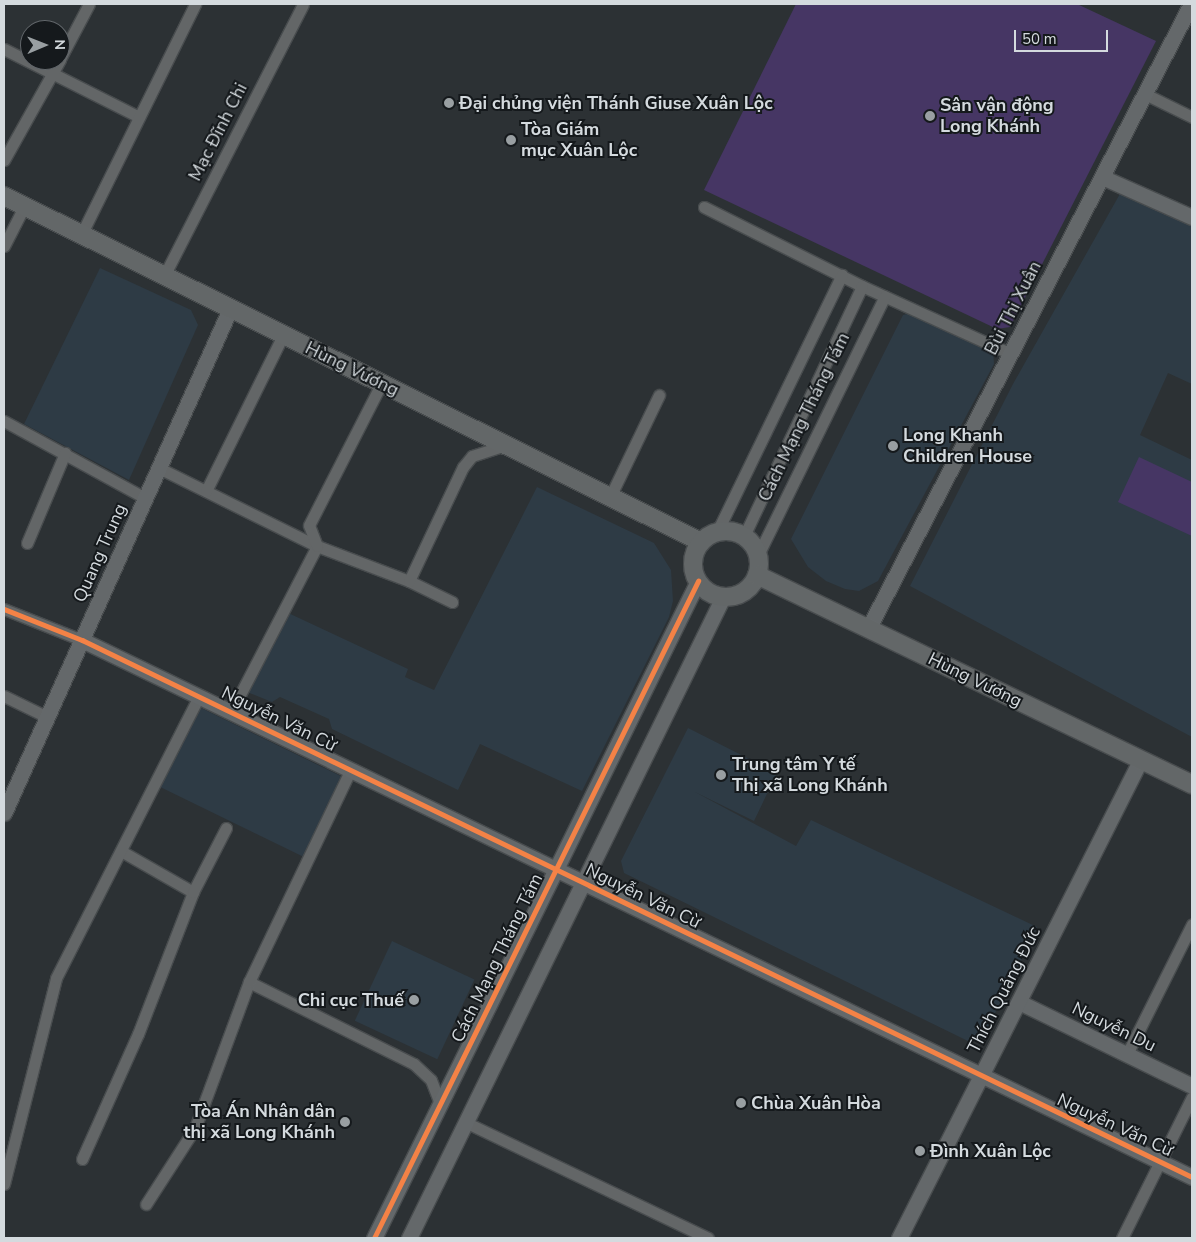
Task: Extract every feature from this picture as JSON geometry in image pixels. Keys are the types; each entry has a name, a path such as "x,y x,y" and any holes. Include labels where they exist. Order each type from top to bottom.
{"main road":[{"name":"Hùng Vương","path":"4,196 701,542"},
{"path":"730,531 744,536 758,555 757,575 743,591 723,597 709,592 698,581 693,568 694,554 701,542 717,532 730,531"},
{"name":"Hùng Vương","path":"757,575 1192,784"}],"street":[{"path":"70,40 88,4"},
{"path":"81,235 196,4"},
{"name":"Mạc Đĩnh Chi","path":"164,276 303,4"},
{"name":"Bùi Thị Xuân","path":"868,629 1145,94 1191,9"},
{"path":"4,49 139,117"},
{"path":"4,160 55,70"},
{"path":"1145,94 1192,117"},
{"path":"1102,177 1192,217"},
{"path":"704,206 862,286 1011,354"},
{"path":"4,246 24,207"},
{"name":"Cách Mạng Tháng Tám","path":"717,532 842,276"},
{"name":"Cách Mạng Tháng Tám","path":"744,536 862,286"},
{"name":"Cách Mạng Tháng Tám","path":"758,555 884,296"},
{"name":"Quang Trung","path":"4,813 230,309"},
{"path":"206,491 284,335"},
{"path":"317,546 308,532 308,525 381,384"},
{"path":"610,497 659,394"},
{"path":"4,421 145,498"},
{"path":"409,581 463,468 472,456 506,446"},
{"path":"26,543 65,453"},
{"path":"159,468 317,546 409,581 452,602"},
{"path":"231,712 317,546"},
{"name":"Cách Mạng Tháng Tám","path":"374,1238 698,581"},
{"path":"409,1238 723,597"},
{"path":"4,609 82,640"},
{"name":"Nguyễn Văn Cừ","path":"82,640 557,868 981,1077 1192,1177"},
{"path":"4,696 47,717"},
{"path":"4,1184 56,978 199,696"},
{"name":"Thích Quảng Đức","path":"899,1238 1141,759"},
{"path":"146,1204 195,1128 249,982 351,769"},
{"path":"82,1159 138,1034 193,892 226,828"},
{"path":"121,851 193,892"},
{"path":"1127,1054 1192,924"},
{"path":"249,982 414,1064 431,1080 440,1104"},
{"name":"Nguyễn Du","path":"1019,1002 1192,1086"},
{"path":"1122,1238 1192,1097"},
{"path":"465,1122 708,1238"}],"shaded area":[{"name":"Sân vận động Long Khánh","path":"796,4 1077,4 1156,41 1010,327 997,329 704,190"},
{"path":"1121,192 1192,224 1192,384 1168,373 1140,435 1192,460 1192,737 910,586 1013,384"},
{"path":"100,268 191,310 198,325 129,480 24,424"},
{"name":"Long Khanh Children House","path":"918,311 993,349 994,364 878,581 859,591 845,589 826,581 808,567 791,539 903,315"},
{"path":"1139,457 1192,482 1192,536 1118,502"},
{"path":"537,487 654,543 671,570 673,601 669,617 582,791 480,744 458,790 332,729 329,719 280,697 272,702 247,692 284,611 408,669 405,677 434,690"},
{"path":"191,703 343,777 304,857 152,783"},
{"path":"688,728 777,773 754,821 695,792 796,846 811,820 1037,927 983,1038 970,1042 624,873 621,861"},
{"name":"Chi cục Thuế","path":"392,941 474,979 437,1059 355,1021"}],"cycle path":[{"path":"374,1238 698,581"},
{"path":"4,609 82,640 1192,1177"}],"place":[{"name":"Đại chủng viện Thánh Giuse Xuân Lộc","path":"449,103"},
{"name":"Sân vận động Long Khánh","path":"930,116"},
{"name":"Tòa Giám mục Xuân Lộc","path":"511,140"},
{"name":"Long Khanh Children House","path":"893,446"},
{"name":"Trung tâm Y tế Thị xã Long Khánh","path":"721,775"},
{"name":"Chi cục Thuế","path":"414,1000"},
{"name":"Chùa Xuân Hòa","path":"741,1103"},
{"name":"Tòa Án Nhân dân thị xã Long Khánh","path":"345,1122"},
{"name":"Đình Xuân Lộc","path":"920,1151"}]}
